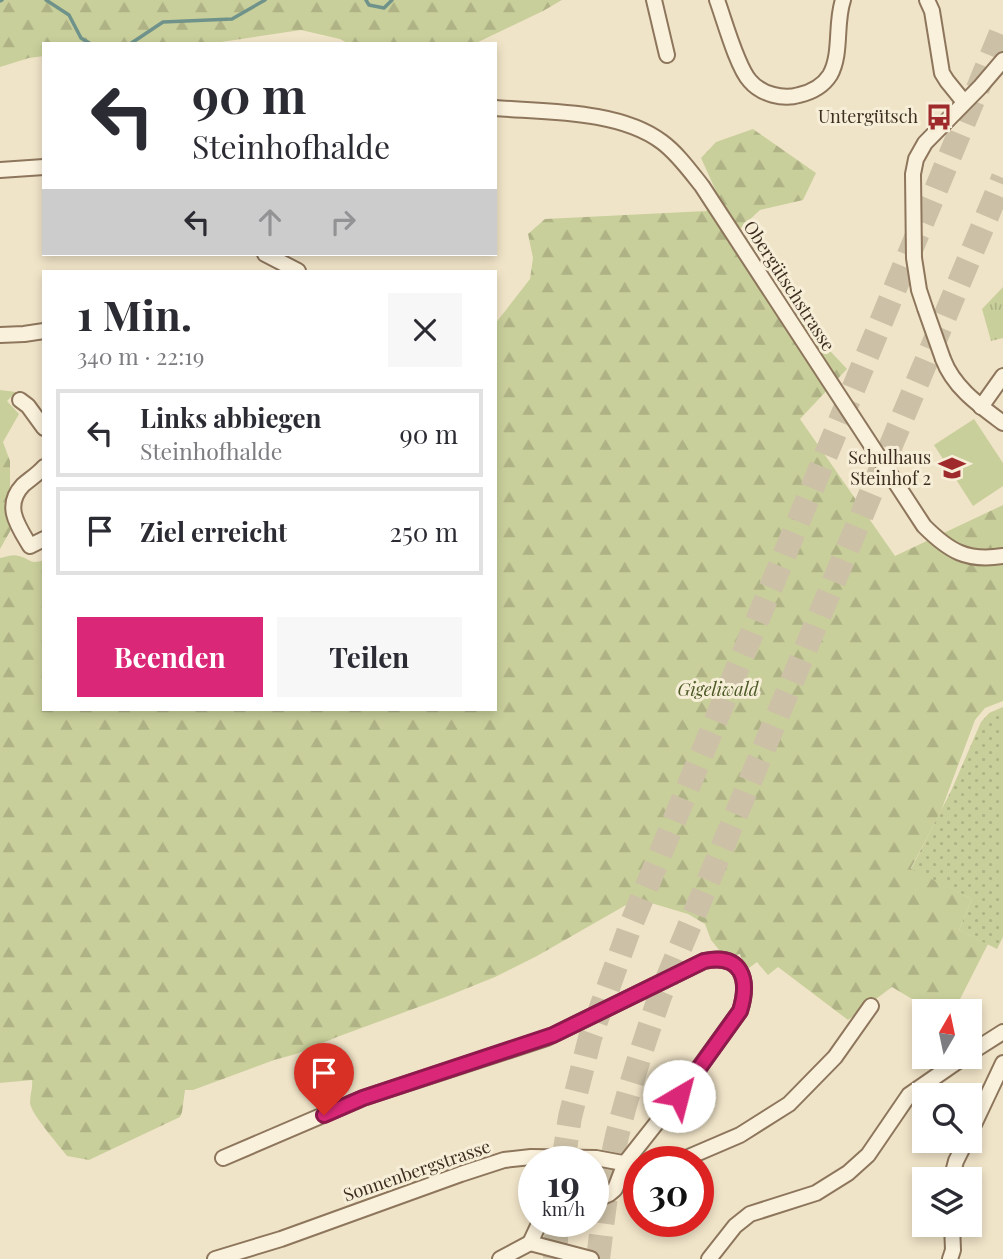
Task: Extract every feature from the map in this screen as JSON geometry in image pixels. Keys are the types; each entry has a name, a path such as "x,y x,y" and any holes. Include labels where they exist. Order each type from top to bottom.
{"street":[{"path":"654,0 667,55"},
{"path":"717,0 739,62 750,81 767,93 791,97 821,86 830,75 835,61 843,0"},
{"path":"927,0 932,11 942,73 964,102"},
{"path":"1003,60 925,143 919,151 914,167 914,258 925,308 946,368 959,387 1003,423"},
{"name":"Obergütschstrasse","path":"497,108 600,117 628,123 663,142 685,163 702,186 924,526 940,542 956,552 973,557 1003,556"},
{"path":"0,170 42,167"},
{"path":"269,256 296,270"},
{"path":"0,334 42,331"},
{"path":"982,407 1003,376"},
{"path":"20,400 42,425"},
{"path":"37,543 16,523 13,506 20,488 42,469"},
{"path":"223,1158 363,1098 553,1035 704,961 714,959 733,962 746,984 740,1011 644,1146"},
{"path":"714,1146 740,1135 789,1104 835,1057 871,1006"},
{"path":"982,1045 1003,1032"},
{"path":"982,1108 1003,1063"},
{"path":"709,1259 735,1226 750,1214 816,1193 848,1173 868,1155 909,1095 947,1069"},
{"name":"Sonnenbergstrasse","path":"215,1259 281,1239 504,1160 531,1157 596,1158 623,1162"},
{"path":"609,1194 623,1177"},
{"path":"500,1259 530,1243 533,1237"},
{"path":"950,1259 952,1237"},
{"path":"530,1243 591,1259"}],"green space":[{"path":"0,0 562,0 478,42 345,42 301,30 221,42 42,42 42,56 0,67"},
{"name":"Gigeliwald","path":"753,129 816,173 803,200 760,210 727,241 847,369 800,419 895,556 1003,505 1003,701 985,708 975,720 941,811 911,868 972,899 959,930 988,944 960,999 912,999 892,987 848,1020 778,967 768,975 757,962 749,968 743,963 740,954 733,956 720,951 711,940 705,924 688,914 651,903 626,905 495,977 296,1054 193,1090 185,1090 180,1117 89,1160 67,1156 32,1108 32,1080 0,1083 0,558 14,555 33,562 42,560 42,711 497,711 497,321 530,279 533,258 528,234 545,219 706,211 720,200 701,158 716,142"},
{"path":"1003,287 1003,338 991,341 982,309"},
{"path":"0,390 16,392 7,401 19,414 3,442 0,442"},
{"path":"974,419 1003,463 1003,486 973,506 934,445"},
{"path":"0,442 3,442 10,461 13,526 0,549"},
{"path":"1003,707 1003,937 997,949 959,930 972,899 911,869 951,791 981,722 989,713"}],"waterway":[{"path":"46,0 69,15 81,38 88,42"},
{"path":"133,42 163,22 232,19 265,0"},
{"path":"366,0 369,5 384,8 392,0"}],"tunnel":[{"path":"565,1146 590,1038 630,927 1003,28"},
{"path":"598,1259 617,1136 660,996 1003,178"},
{"path":"555,1259 556,1237"}],"place":[{"name":"Untergütsch","path":"939,117"},
{"name":"Schulhaus Steinhof 2","path":"952,468"}],"route":[{"path":"324,1115 363,1098 553,1035 704,961 714,959 733,962 746,984 740,1011 679,1096"}]}
